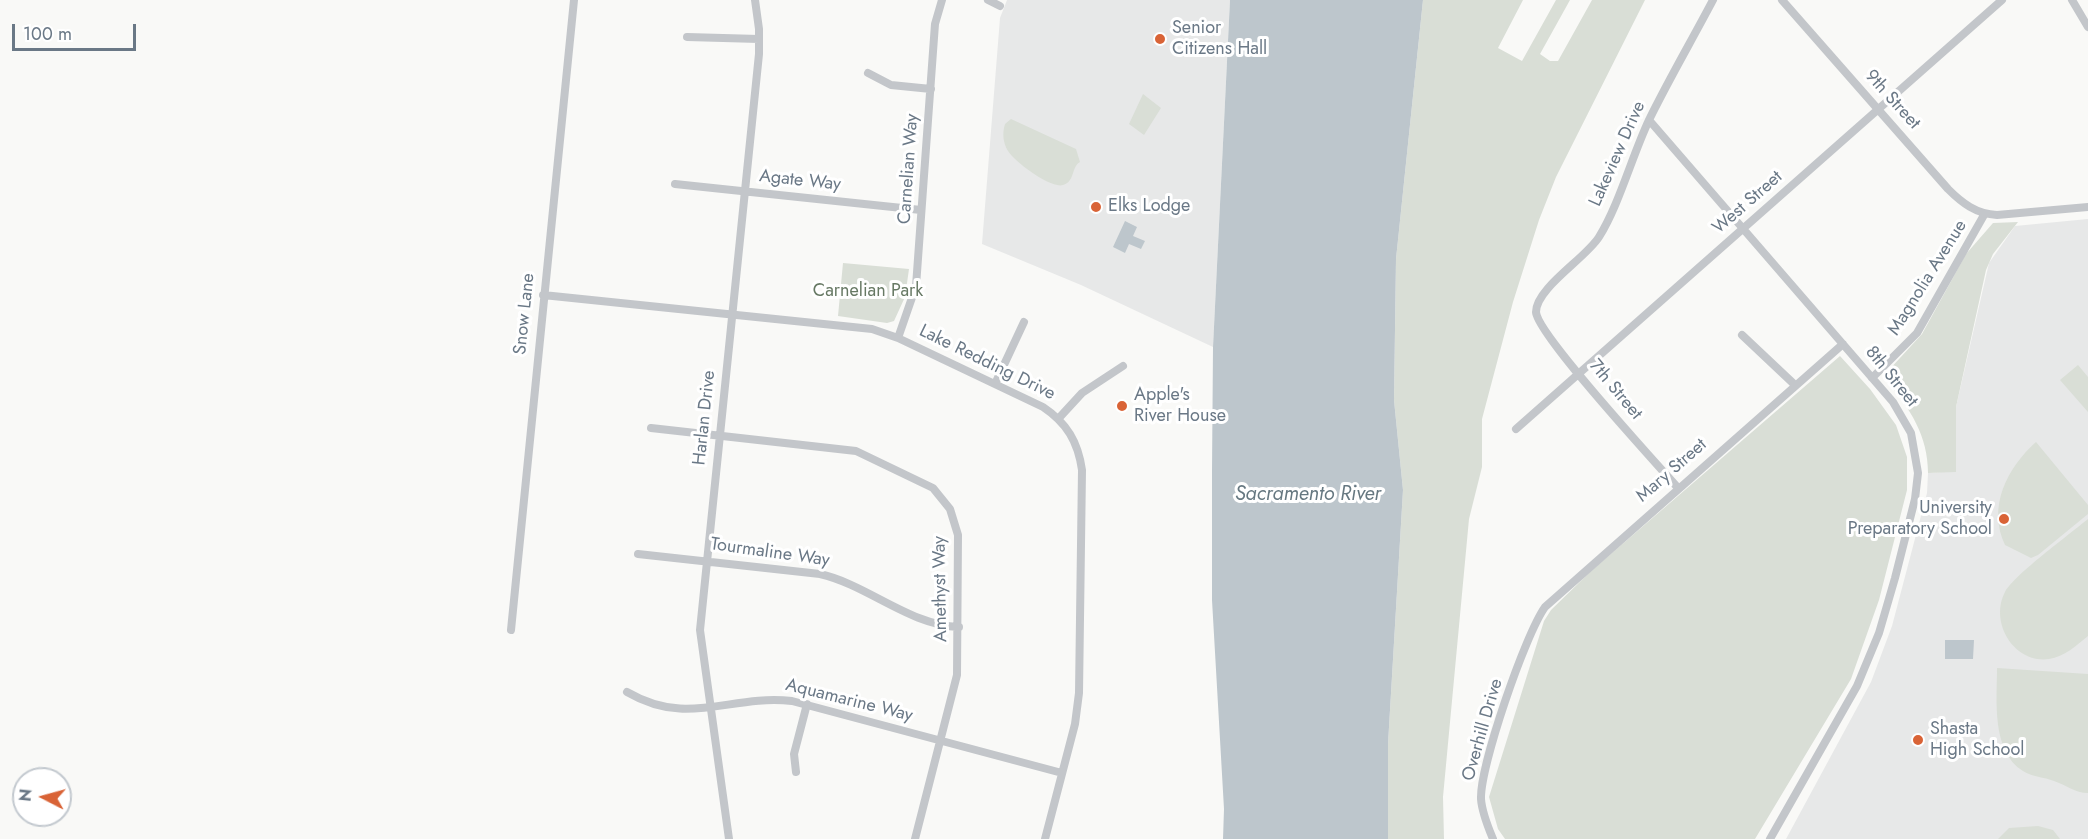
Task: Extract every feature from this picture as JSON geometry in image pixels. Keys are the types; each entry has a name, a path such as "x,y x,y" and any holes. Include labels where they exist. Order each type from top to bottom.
{"street":[{"name":"Snow Lane","path":"511,630 574,0"},
{"name":"Harlan Drive","path":"729,839 700,630 759,39 755,0"},
{"name":"Carnelian Way","path":"898,339 915,292 935,24 942,0"},
{"path":"988,0 1000,6"},
{"name":"Lakeview Drive","path":"1537,308 1547,290 1579,262 1600,236 1649,120 1713,0"},
{"name":"9th Street","path":"1782,0 1957,198 1984,215"},
{"name":"West Street","path":"1515,429 2002,0"},
{"path":"2072,0 2088,27"},
{"path":"687,38 759,39"},
{"path":"868,73 891,85 931,89"},
{"name":"8th Street","path":"1649,120 1893,402 1911,433 1918,473 1915,499 1885,614 1866,665 1808,776 1770,839"},
{"name":"Agate Way","path":"675,184 921,210"},
{"name":"Magnolia Avenue","path":"1872,378 1917,333 1984,215 2088,207"},
{"name":"Lake Redding Drive","path":"543,295 866,328 898,339 995,384 1043,407 1059,418 1075,441 1082,471 1078,703 1045,839"},
{"name":"7th Street","path":"1537,308 1538,320 1542,326 1678,488"},
{"path":"995,384 1024,322"},
{"path":"1742,335 1795,385"},
{"name":"Mary Street","path":"1531,631 1545,607 1560,592 1843,344"},
{"path":"1059,418 1082,393 1123,366"},
{"name":"Amethyst Way","path":"651,428 846,448 908,474 933,488 950,509 958,535 959,627 956,685 915,839"},
{"name":"Tourmaline Way","path":"638,554 808,571 831,576 920,618 942,626 959,627"},
{"name":"Overhill Drive","path":"1493,839 1481,802 1482,786 1489,755 1531,631"},
{"name":"Aquamarine Way","path":"627,692 647,704 667,709 710,708 780,700 807,704 1062,774"},
{"path":"796,772 794,754 807,704"}],"shaded area":[{"path":"1007,0 1230,0 1213,347 1081,285 982,244 1000,18"},
{"name":"University Preparatory School","path":"2088,219 2088,839 1786,839 1871,682 1892,626 1927,493 1928,473 1956,471 1956,407 1989,263 2015,226"}],"green space":[{"path":"1423,0 1523,0 1498,48 1522,61 1556,0 1570,0 1540,54 1550,61 1558,61 1592,0 1645,0 1556,177 1539,220 1513,302 1482,419 1482,467 1469,519 1443,797 1444,839 1388,839 1388,744 1403,490 1394,400 1396,259"},
{"path":"1143,94 1161,108 1144,135 1129,124"},
{"path":"1011,119 1076,149 1080,162 1067,183 1057,185 1050,183 1025,168 1012,156 1005,145 1003,134 1005,124"},
{"path":"2018,222 1993,254 1986,270 1956,407 1956,472 1928,473 1921,435 1910,412 1887,382 1888,371 1922,334 1966,254 1993,223"},
{"name":"Carnelian Park","path":"843,263 909,269 905,297 894,321 887,323 838,316"},
{"path":"1840,356 1870,389 1896,425 1907,457 1907,490 1879,600 1851,679 1755,839 1505,839 1498,829 1489,797 1544,621 1551,610 1590,572"},
{"path":"2078,365 2088,377 2088,412 2060,380"},
{"path":"2036,442 2088,505 2088,514 2038,555 2031,558 2005,545 1998,517 1999,503 2009,476 2016,464"},
{"path":"2088,519 2088,636 2055,658 2036,659 2025,655 2015,648 2003,628 2000,616 2005,592 2030,565"},
{"path":"1997,668 2088,674 2088,793 2030,775 2013,762 2005,751 1998,724"},
{"path":"2038,826 2053,830 2060,839 1998,839 2009,828"}],"water":[{"name":"Sacramento River","path":"1230,0 1423,0 1396,259 1394,400 1403,490 1388,744 1388,839 1223,839 1224,809 1212,600 1213,347"},
{"path":"1125,221 1137,227 1133,236 1145,241 1141,249 1129,244 1125,253 1113,247"},
{"path":"1945,640 1974,640 1973,659 1945,659"}],"place":[{"name":"Senior Citizens Hall","path":"1160,39"},
{"name":"Elks Lodge","path":"1096,207"},
{"name":"Apple's River House","path":"1122,406"},
{"name":"University Preparatory School","path":"2004,519"},
{"name":"Shasta High School","path":"1918,740"}]}
